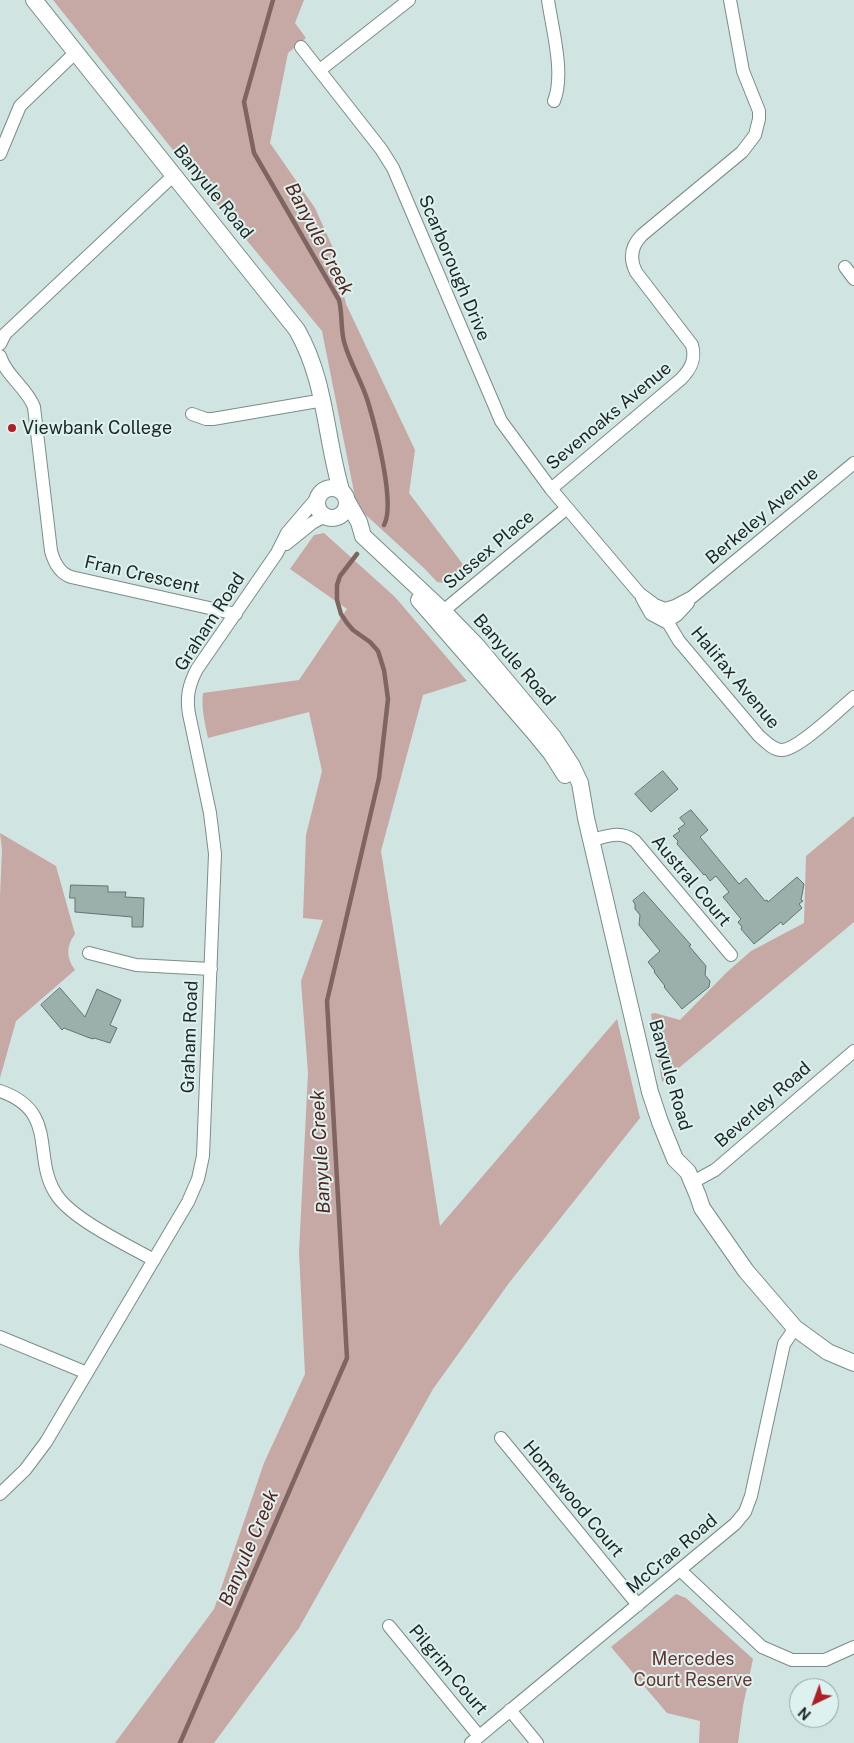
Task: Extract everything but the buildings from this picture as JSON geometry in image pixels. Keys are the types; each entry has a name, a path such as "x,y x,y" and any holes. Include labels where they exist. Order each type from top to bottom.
{"street":[{"name":"Banyule Road","path":"34,0 297,330 315,367 324,400 335,466 344,496 359,522 363,536"},
{"path":"320,70 409,0"},
{"path":"548,0 558,71 558,90 554,100"},
{"name":"Sevenoaks Avenue","path":"551,489 681,379 691,366 694,356 692,345 636,272 632,265 632,253 637,240 642,235 742,152 755,135 759,111 743,71 730,0"},
{"name":"Scarborough Drive","path":"301,47 390,163 496,413 508,432 567,508"},
{"path":"0,154 20,106 76,52"},
{"path":"0,344 5,334 174,175"},
{"path":"845,267 854,279"},
{"name":"Fran Crescent","path":"0,356 6,368 29,396 34,407 51,551 61,572 71,577 236,614"},
{"path":"192,414 206,419 213,419 324,400"},
{"name":"Banyule Road","path":"319,495 328,426"},
{"name":"Berkeley Avenue","path":"667,615 675,606 692,597 854,463"},
{"path":"331,487 344,496 347,506 341,515 328,517 318,509 319,495 331,487"},
{"name":"Graham Road","path":"0,1494 25,1470 35,1457 154,1260 188,1202 198,1179 201,1168 214,875 213,833 189,714 188,697 192,679 198,669 277,553 287,533 319,495"},
{"name":"Halifax Avenue","path":"567,508 639,593 651,614 662,621 667,615 679,641 759,736 772,746 783,750 798,744 854,697"},
{"name":"Sussex Place","path":"439,615 567,508"},
{"name":"Banyule Road","path":"328,517 356,534 363,536 378,550 439,615 482,653 563,749 580,783 586,818 650,1092 660,1122 676,1159 688,1172 702,1208 718,1232 746,1271 795,1328 828,1352 854,1363"},
{"name":"Graham Road","path":"277,553 300,531 328,517"},
{"name":"Banyule Road","path":"439,615 481,672 551,753 572,785 586,818"},
{"name":"Austral Court","path":"592,840 620,834 629,836 731,955"},
{"path":"89,953 136,965 211,969"},
{"name":"Beverley Road","path":"693,1182 714,1170 852,1056"},
{"path":"0,1091 25,1105 37,1122 43,1138 47,1175 59,1199 78,1216 154,1260"},
{"name":"McCrae Road","path":"475,1739 735,1524 745,1512 751,1496 784,1344 795,1328"},
{"path":"0,1337 87,1373"},
{"name":"Homewood Court","path":"501,1438 638,1605"},
{"path":"680,1570 762,1646 792,1660 825,1660 854,1647"},
{"name":"Pilgrim Court","path":"389,1626 475,1739"},
{"path":"510,1710 537,1743"}],"green space":[{"path":"53,0 304,0 295,23 306,38 288,53 270,143 315,208 333,248 346,304 415,450 409,493 465,567 445,583 437,582 357,507 322,331 205,190"},
{"path":"324,533 395,597 467,681 423,695 381,851 440,1226 617,1019 640,1118 509,1283 433,1389 299,1628 214,1743 115,1743 214,1609 264,1463 305,1374 299,1252 308,1073 301,981 323,920 303,918 306,835 322,771 309,712 208,738 204,716 203,693 299,680 347,609 290,569 314,535"},
{"path":"854,816 854,922 662,1082 651,1014 655,1013 680,1020 727,972 751,951 804,923 806,856"},
{"path":"0,833 56,866 75,934 68,952 75,970 16,1021 0,1078 0,897 2,850"},
{"name":"Mercedes Court Reserve","path":"676,1594 686,1598 753,1659 743,1706 738,1743 699,1743 700,1721 667,1713 611,1647"}],"waterway":[{"name":"Banyule Creek","path":"273,0 244,102 254,153 339,300 343,340 368,402 383,464 388,500 384,525"},
{"name":"Banyule Creek","path":"180,1743 347,1358 327,1001 379,778 388,699 384,670 378,651 347,623 341,614 337,600 337,585 340,576 357,554"}],"place":[{"name":"Viewbank College","path":"12,428"}]}
